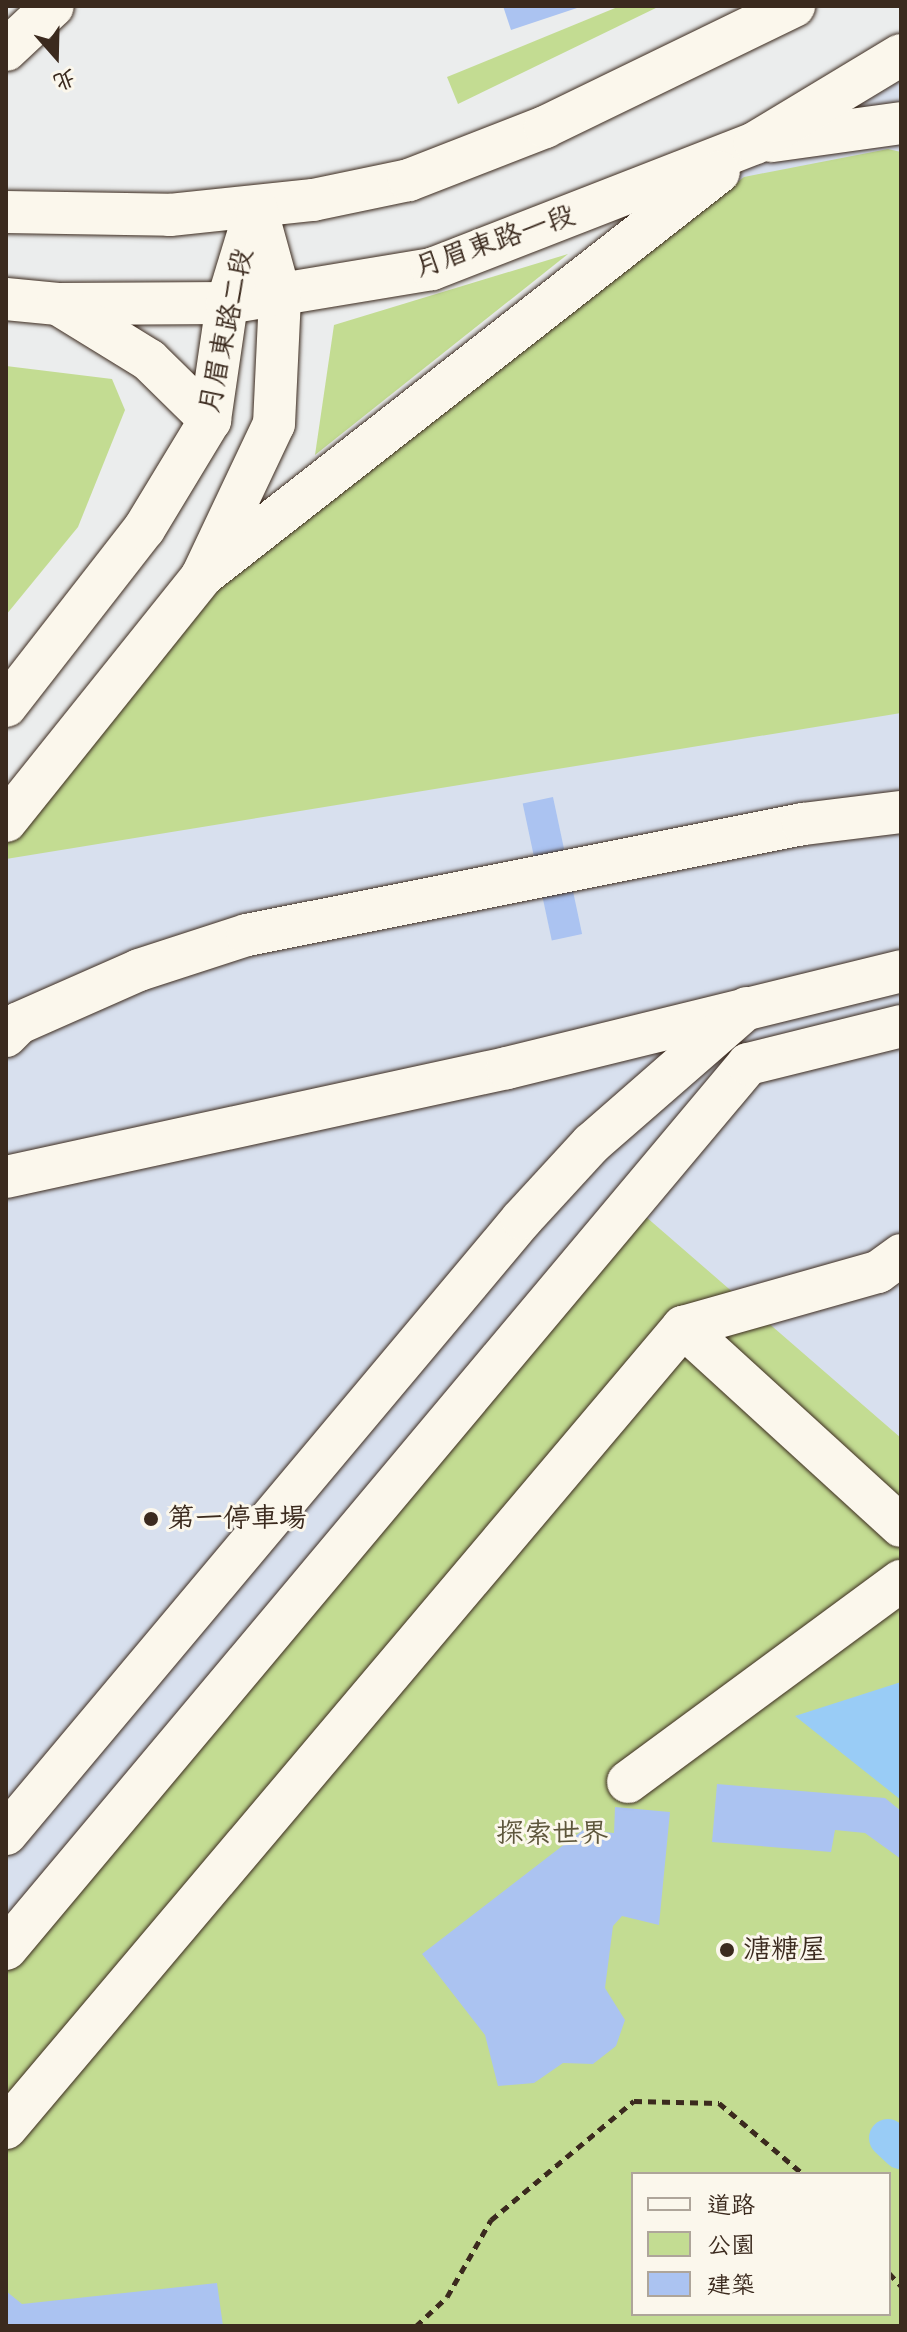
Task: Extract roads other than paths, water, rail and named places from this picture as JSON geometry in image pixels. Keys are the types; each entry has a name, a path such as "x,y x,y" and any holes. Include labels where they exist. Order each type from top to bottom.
{"street":[{"path":"6,50 53,6"},
{"path":"6,212 170,215 256,208 409,180 545,127 794,6"},
{"name":"月眉東路一段","path":"6,299 58,304 227,303 432,269 755,143 901,55"},
{"path":"202,576 755,143 901,123"},
{"name":"月眉東路二段","path":"6,821 202,576 274,424 280,295 256,208"},
{"name":"月眉東路二段","path":"6,706 144,529 210,420 227,303 256,208"},
{"path":"58,304 149,360 210,420"},
{"path":"6,1036 19,1023 139,970 247,935 803,824 901,812"},
{"path":"6,1177 507,1068 901,971"},
{"path":"6,1834 522,1219 591,1144 747,1008"},
{"path":"6,1949 748,1064 901,1026"},
{"path":"6,2128 683,1327 878,1272 901,1255"},
{"path":"683,1327 901,1526"},
{"path":"628,1782 901,1581"}],"water":[{"path":"901,1682 901,1800 795,1716"}],"waterway":[{"path":"888,2138 901,2150"}],"place":[{"name":"第一停車場","path":"151,1519"},
{"name":"溏糖屋","path":"727,1950"}],"park label":[{"name":"探索世界","path":"552,1834"}]}
